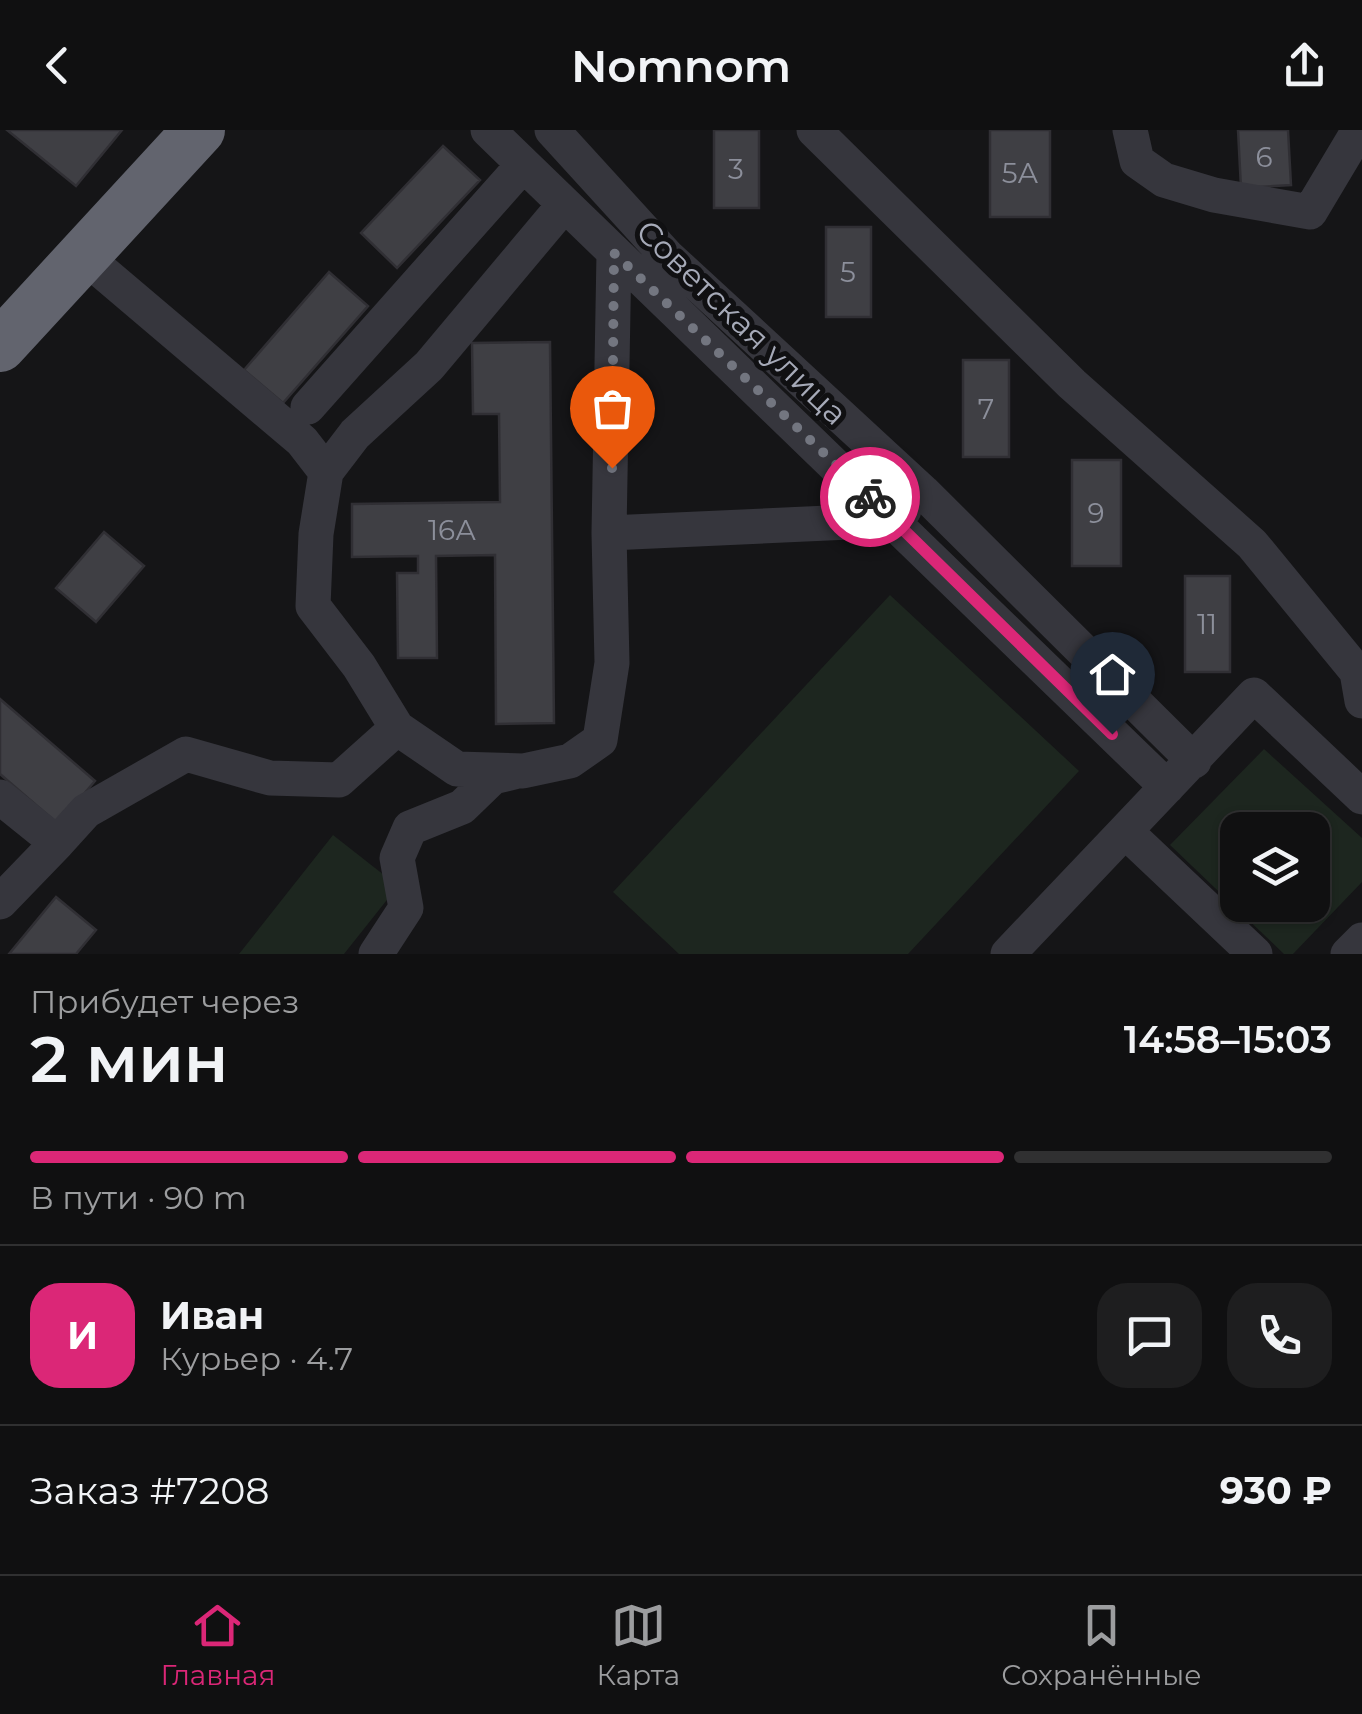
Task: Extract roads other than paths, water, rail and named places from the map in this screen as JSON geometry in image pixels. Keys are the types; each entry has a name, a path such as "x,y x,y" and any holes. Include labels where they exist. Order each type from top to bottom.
{"highway":[{"path":"0,346 199,130"}],"street":[{"name":"Советская улица","path":"488,130 1167,787"},
{"path":"814,130 1072,384 1252,544 1357,672 1362,701"},
{"path":"1130,130 1137,161 1164,180 1214,195 1310,212 1359,130"},
{"path":"523,771 457,770 396,728 360,666 313,606 316,534 326,472 354,434 429,366 544,185 562,141"},
{"name":"Советская улица","path":"562,141 667,256 923,492 1194,760"},
{"path":"308,407 544,185"},
{"path":"376,954 406,908 398,858 410,828 462,807 493,776 570,762 600,740 612,664 609,533 614,253"},
{"path":"85,256 302,441 326,472"},
{"path":"609,533 894,520 923,492"},
{"path":"1008,954 1254,695 1362,797"},
{"path":"0,902 86,812 186,754 270,778 339,780 396,728"},
{"path":"0,797 57,842"},
{"path":"1125,831 1256,954"},
{"path":"1348,954 1362,940"}]}
